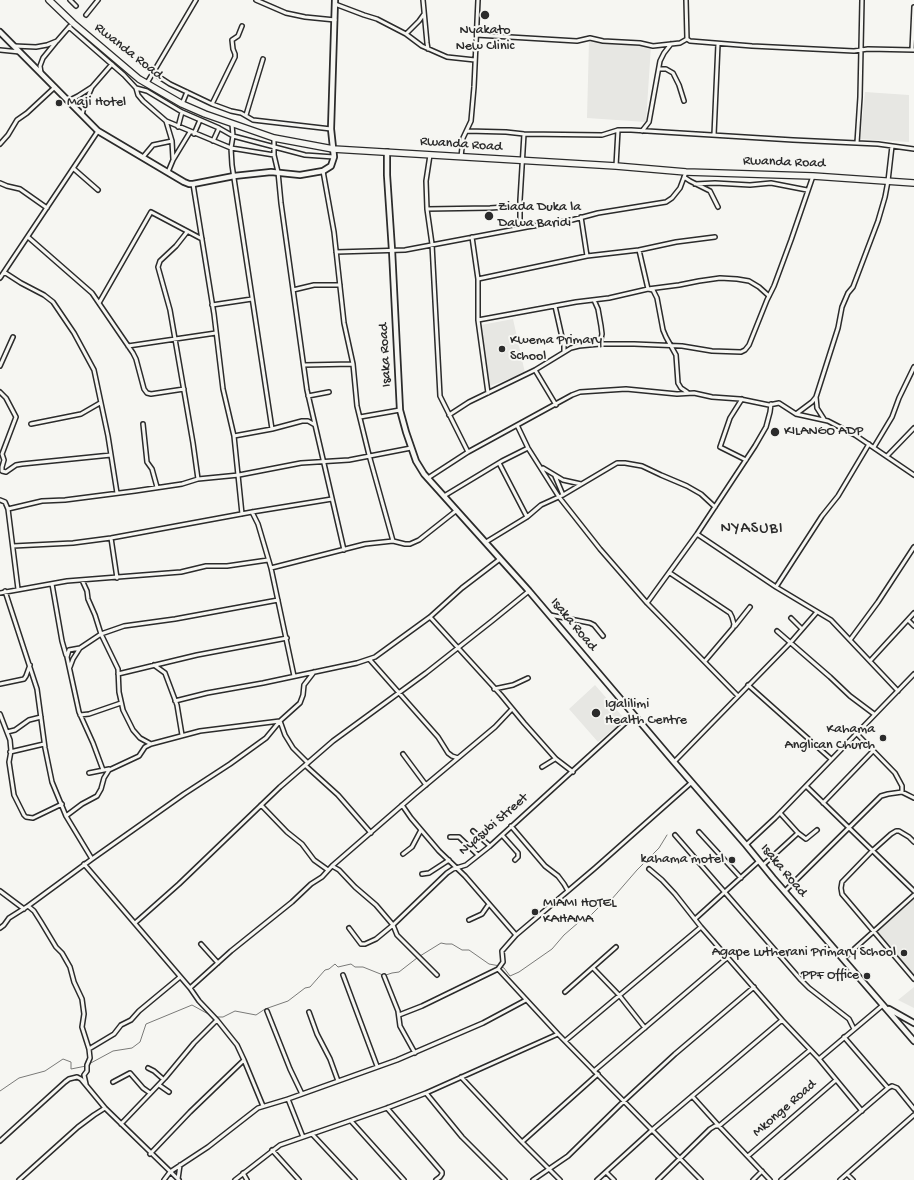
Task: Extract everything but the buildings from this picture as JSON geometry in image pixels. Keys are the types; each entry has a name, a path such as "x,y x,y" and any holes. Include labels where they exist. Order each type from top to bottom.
{"highway":[{"name":"Rwanda Road","path":"49,0 71,25 147,83 182,104 232,124 274,138 333,149 616,166 685,175 813,176 914,183"}],"street":[{"path":"70,0 76,6"},
{"path":"86,15 98,0"},
{"path":"147,83 196,0"},
{"path":"257,0 286,13 305,17 335,20"},
{"path":"423,0 428,49"},
{"path":"461,157 463,138 471,121 478,0"},
{"path":"686,0 687,39"},
{"path":"857,143 862,0"},
{"path":"0,33 98,131 189,184 234,176 278,172 300,174 323,171 331,166 334,157 331,129 335,2 377,19 406,34 428,49 447,57 475,60"},
{"path":"687,39 690,41 718,44 860,50 913,50 914,7"},
{"path":"406,34 422,18 424,12"},
{"path":"41,73 40,66 43,58 71,25 124,75 136,88 138,95 143,101 166,121 194,134 231,148 274,155"},
{"path":"212,104 235,57 232,40 238,36 242,26"},
{"path":"476,35 577,41 589,38 603,41 640,43 653,46 680,43 687,39"},
{"path":"14,46 36,48 57,41"},
{"path":"642,131 649,122 660,61 671,44"},
{"path":"714,135 718,44"},
{"path":"0,50 20,52"},
{"path":"246,116 263,59"},
{"path":"68,101 92,87 112,64"},
{"path":"658,69 666,69 673,73 680,85 684,101"},
{"path":"153,73 212,104 253,120 331,129"},
{"path":"0,144 8,135 17,120 27,113 55,87"},
{"path":"82,115 85,103 92,87"},
{"path":"136,88 153,94 182,112 219,128 233,136 304,155 334,157"},
{"path":"182,104 188,92"},
{"path":"178,127 182,112"},
{"path":"194,134 200,120"},
{"path":"166,121 172,141 173,160"},
{"path":"232,124 233,136 231,148 234,176 272,429"},
{"path":"213,141 219,128"},
{"path":"467,131 524,134 602,135 618,130 878,144 914,149"},
{"path":"616,166 618,130"},
{"path":"0,278 98,131"},
{"path":"168,172 173,160 190,132"},
{"path":"520,228 524,134"},
{"path":"274,138 274,155 278,172 308,396 344,550"},
{"path":"143,157 153,145 172,141"},
{"path":"796,414 812,402 816,397 838,328 842,307 848,293 853,287 878,221 888,181 892,146"},
{"name":"Isaka Road","path":"387,152 394,316 400,410 416,461 428,478 550,615 674,762 914,1041"},
{"path":"430,154 426,181 432,244 440,396 468,452"},
{"path":"74,169 98,190"},
{"path":"323,171 336,252 344,323 353,364 357,406 369,455 394,540"},
{"path":"336,252 405,250 598,213 666,202 672,198 680,188 685,175 695,184 710,191 718,207"},
{"path":"450,415 455,410 535,370 571,348 600,344 670,346 741,352 746,350 791,240 813,176"},
{"path":"0,182 7,186 20,189 47,208"},
{"path":"695,184 714,183 750,185 771,183 807,190"},
{"path":"194,184 223,389 234,436 242,514"},
{"path":"428,209 520,206"},
{"path":"99,303 151,212 202,239"},
{"path":"581,217 587,256"},
{"path":"187,232 176,246 158,264 176,339 198,479"},
{"path":"28,237 88,289 99,303 136,359 144,389 147,393 151,394 184,389"},
{"path":"472,237 478,279 478,320 488,393"},
{"path":"478,279 587,256 639,250 676,242 715,237"},
{"path":"639,250 648,289"},
{"path":"4,272 44,295 53,302 74,333 94,370 117,493"},
{"path":"478,320 711,279 737,279 749,281 760,286 769,296"},
{"path":"293,290 314,285 340,285"},
{"path":"648,289 653,290 658,298 663,330 677,357 678,383 681,388 687,392"},
{"path":"212,305 252,299"},
{"path":"594,300 598,309 601,326 602,334 600,344"},
{"path":"555,306 564,352"},
{"path":"128,346 216,333"},
{"path":"0,366 13,337"},
{"path":"304,365 353,364"},
{"path":"874,448 892,417 899,398 914,367"},
{"path":"535,370 556,405"},
{"path":"428,478 468,452 572,395 580,392 626,389 677,394 687,392 742,399 768,405 776,403 782,404 796,414 824,419 869,444 914,475"},
{"path":"0,392 6,398 16,417 2,454 4,460 2,472 6,472 16,464 111,455"},
{"path":"308,396 329,392"},
{"path":"816,397 817,408 824,419"},
{"path":"742,399 730,418 720,447 746,460"},
{"path":"31,424 81,414 100,403"},
{"path":"646,603 670,573 746,460 766,427 771,404"},
{"path":"360,417 400,410"},
{"path":"234,436 272,429 302,421 311,422 315,425"},
{"path":"143,424 147,462 152,469 157,487"},
{"path":"517,425 528,448 540,466 600,549 646,603 738,696"},
{"path":"887,456 914,428"},
{"path":"776,587 822,516 838,496 869,444"},
{"path":"8,509 42,501 65,500 182,484 198,479 239,475 301,464 349,460 411,448"},
{"path":"444,496 499,463 528,448"},
{"path":"499,463 527,517"},
{"path":"486,542 527,517 541,505 561,496 617,463 635,464 687,486 701,494 715,507"},
{"path":"540,466 568,482 581,484"},
{"path":"554,475 561,496"},
{"path":"0,500 5,502 8,509 18,589"},
{"path":"13,546 73,543 111,538 252,512 332,500"},
{"path":"271,568 365,544 394,540 410,544 419,540 458,510"},
{"path":"252,512 258,524 271,568 294,676"},
{"path":"697,534 776,587 831,620 898,691"},
{"path":"111,538 117,578"},
{"path":"850,640 878,602 914,547"},
{"path":"175,701 370,660 430,617 462,588 500,559"},
{"path":"0,593 82,580 181,572 206,566 227,566 268,560"},
{"path":"670,573 730,613 734,621 733,628"},
{"path":"82,580 101,634 113,659 118,674 119,692 122,704 133,730 141,740 151,744"},
{"path":"52,584 62,641 70,668 80,715 103,770"},
{"path":"5,591 37,689 44,744 52,782 66,816 92,859"},
{"path":"135,923 180,884 280,787 333,741 458,648 529,591"},
{"path":"67,656 70,650 80,648 101,634 124,626 175,619 278,600"},
{"path":"705,661 750,607"},
{"path":"674,762 791,642 817,612"},
{"path":"870,661 914,613"},
{"path":"550,615 590,623 594,625 603,636"},
{"path":"430,617 555,759 573,772"},
{"path":"791,618 802,629"},
{"path":"908,620 914,626"},
{"path":"777,631 850,696 874,714"},
{"path":"118,674 197,655 286,638"},
{"path":"70,668 73,659 80,648"},
{"path":"370,660 441,741 448,753 458,758"},
{"path":"0,684 24,679 30,665"},
{"path":"154,665 165,673 175,701 182,735"},
{"path":"0,928 4,925 7,919 24,909 84,864 266,738 280,721 300,703 304,685 314,672"},
{"path":"746,845 780,813 914,674"},
{"path":"494,688 513,685 528,678"},
{"path":"911,678 914,681"},
{"path":"748,685 831,760"},
{"path":"80,715 89,714 122,704"},
{"path":"190,988 292,902 402,805 495,727 512,709"},
{"path":"0,714 11,745 9,762 13,789 17,802 24,815 26,817 33,818 62,804"},
{"name":"Nyasubi Street","path":"349,928 361,944 365,944 376,939 393,925 447,873 466,865 490,846 634,715"},
{"path":"7,732 15,730 29,720 41,717"},
{"path":"89,773 111,769 139,756 145,747 151,744 182,735 200,731 280,721"},
{"path":"280,721 285,735 293,748 338,795 371,833"},
{"path":"856,733 895,773 902,786 902,792"},
{"path":"10,752 44,744"},
{"path":"823,803 873,751"},
{"path":"404,754 426,785"},
{"path":"542,767 555,759"},
{"path":"66,816 96,796 101,789 104,778 111,769"},
{"path":"399,1015 422,1006 498,969 503,962 502,951 516,936 692,782"},
{"path":"806,786 914,891"},
{"path":"785,891 881,796 902,792 914,798"},
{"path":"261,805 287,832 302,844 314,860 328,870"},
{"path":"402,805 439,851 489,904 516,936"},
{"path":"780,813 798,833 806,839 818,830"},
{"path":"511,826 545,866 558,876 568,892"},
{"path":"403,854 412,847 421,830"},
{"path":"473,831 490,846"},
{"path":"914,842 902,832 896,831 872,851 842,882 841,888 842,894 914,979"},
{"path":"699,832 740,878"},
{"path":"695,919 740,878 798,833"},
{"path":"502,835 518,853 516,860"},
{"path":"675,835 801,980 848,1019 854,1029"},
{"path":"450,837 459,837 478,855"},
{"path":"422,874 429,874 449,860"},
{"path":"84,864 237,1045 263,1106"},
{"path":"332,866 339,870 355,887 372,901 393,925 400,938 437,975"},
{"path":"649,869 675,894 701,927 782,1020 819,1059 862,1111"},
{"path":"0,892 24,909"},
{"path":"843,959 914,895"},
{"path":"469,920 482,914 489,904"},
{"path":"28,906 35,912 54,944 62,953 70,967 74,982 82,999 84,1014 82,1027 89,1048 90,1059 87,1065 88,1071 84,1076 86,1085"},
{"path":"566,1040 701,927"},
{"path":"200,944 218,963"},
{"path":"565,992 616,947"},
{"path":"594,1071 728,957"},
{"path":"593,968 619,995 645,1028"},
{"path":"498,969 558,1034 566,1040 594,1071 701,1180"},
{"path":"343,975 377,1066"},
{"path":"384,976 399,1015 400,1026 415,1053"},
{"path":"89,1048 114,1034 121,1025 131,1020 139,1011 180,977"},
{"path":"533,1180 568,1156 675,1054 754,987"},
{"path":"164,1180 170,1172 208,1147 250,1113 263,1106 288,1099 415,1053 483,1023 526,1000"},
{"path":"819,1059 844,1037 884,1006 914,1022"},
{"path":"267,1011 290,1069 302,1094"},
{"path":"309,1012 338,1081"},
{"path":"120,1124 164,1080 194,1043 217,1020"},
{"path":"597,1180 652,1130 782,1020"},
{"path":"235,1180 280,1145 351,1121 426,1093 558,1034"},
{"path":"844,1037 888,1088"},
{"path":"658,1180 710,1129 715,1126 719,1126 810,1050"},
{"path":"150,1154 190,1112 244,1060"},
{"path":"148,1068 164,1080"},
{"path":"113,1082 130,1073 143,1088 150,1093"},
{"path":"522,1142 598,1074"},
{"path":"1,1139 69,1079 79,1077 120,1124 178,1180"},
{"path":"461,1077 560,1180"},
{"name":"Mkonge Road","path":"748,1156 836,1080"},
{"path":"159,1084 168,1092"},
{"path":"782,1180 888,1088 892,1086 896,1088 914,1109"},
{"path":"426,1093 462,1137 505,1180"},
{"path":"692,1096 770,1180"},
{"path":"288,1099 303,1136"},
{"path":"19,1180 78,1127 105,1108"},
{"path":"387,1108 442,1172 440,1177 436,1180"},
{"path":"840,1180 914,1114"},
{"path":"351,1121 404,1180"},
{"path":"312,1134 355,1180"},
{"path":"272,1150 299,1180"},
{"path":"178,1180 181,1165"},
{"path":"753,1180 762,1171"},
{"path":"606,1172 614,1180"},
{"path":"243,1173 247,1180"},
{"path":"848,1174 853,1180"}],"shaded area":[{"path":"589,40 651,46 646,122 587,118"},
{"path":"865,92 909,95 909,142 860,139"},
{"name":"Kwema Primary School","path":"513,319 525,373 490,386 481,325"},
{"name":"Igalilimi Health Centre","path":"595,685 623,717 623,721 598,742 569,709"},
{"name":"Agape Lutherani Primary School","path":"913,898 914,899 914,976 875,931"},
{"name":"Agape Lutherani Primary School","path":"914,987 914,1008 898,1000"}],"waterway":[{"path":"420,956 441,943 452,944 462,950 469,950 489,964 504,968 510,976 519,972 552,949 564,935 586,916 591,915 604,902 611,900 637,870 659,848 667,835"},
{"path":"386,975 399,972 417,958"},
{"path":"215,1017 223,1017 235,1011 256,1015 265,1009 288,1001 305,988 310,987 325,970 329,969 335,964 338,967 351,964 355,967 363,967 383,975"},
{"path":"89,1064 113,1051 132,1048 140,1042 146,1024 192,1005 210,1015"},
{"path":"0,1091 19,1078 45,1071 63,1059 71,1062 71,1069 86,1066"}],"place":[{"name":"Nyakato New Clinic","path":"485,15"},
{"name":"Maji Hotel","path":"59,103"},
{"name":"Ziada Duka la Dawa Baridi","path":"489,216"},
{"name":"Kwema Primary School","path":"502,349"},
{"name":"KILANGO ADP","path":"775,432"},
{"name":"Igalilimi Health Centre","path":"596,713"},
{"name":"Kahama Anglican Church","path":"883,738"},
{"name":"kahama motel","path":"732,860"},
{"name":"MIAMI HOTEL KAHAMA","path":"535,912"},
{"name":"Agape Lutherani Primary School","path":"904,953"},
{"name":"PPF Office","path":"867,976"}],"district":[{"name":"NYASUBI","path":"752,530"}]}
